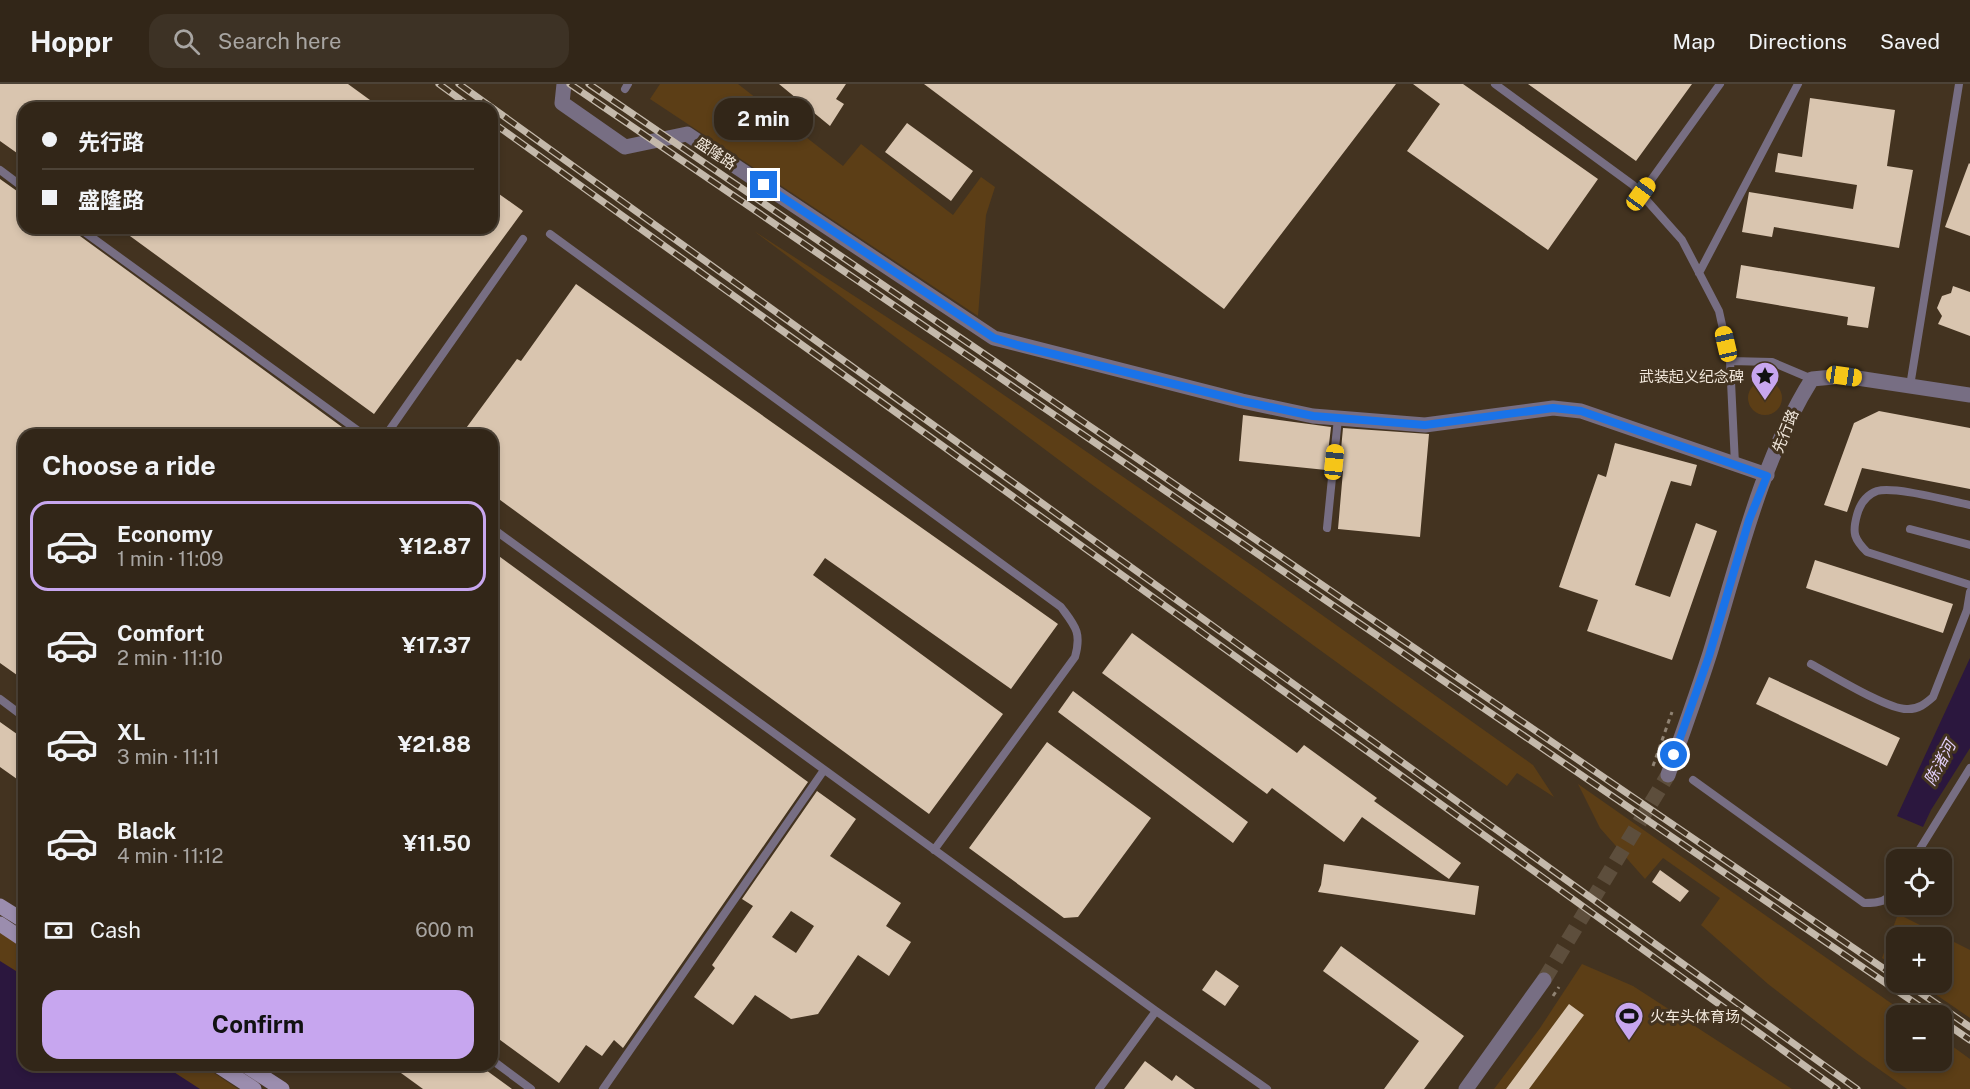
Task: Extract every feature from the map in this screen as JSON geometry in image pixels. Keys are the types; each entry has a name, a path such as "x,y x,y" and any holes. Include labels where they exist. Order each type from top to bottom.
{"main road":[{"path":"0,906 18,917"},
{"path":"0,924 18,936"},
{"path":"226,1071 254,1089"},
{"path":"254,1071 282,1089"}],"street":[{"name":"盛隆路","path":"564,84 562,103 625,147 687,134 994,338 1242,401 1313,416 1425,425 1553,408 1581,411 1767,476"},
{"path":"1812,379 1844,376 1970,395"},
{"name":"先行路","path":"1668,775 1709,656 1749,520 1793,409 1812,379"},
{"path":"1466,1089 1544,980"}],"lane":[{"path":"1495,84 1633,185 1682,240 1719,311 1730,361 1735,464"},
{"path":"1641,194 1720,84"},
{"path":"1699,273 1798,84"},
{"path":"1910,386 1959,84"},
{"path":"0,170 18,184"},
{"path":"87,234 356,429"},
{"path":"550,234 1061,607 1073,622 1079,641 1074,657 934,850"},
{"path":"390,429 523,239"},
{"path":"1730,361 1772,362 1812,379"},
{"path":"1327,528 1338,418"},
{"path":"1970,505 1892,490 1878,491 1864,498 1858,508 1854,527 1856,541 1867,552 1970,585"},
{"path":"1910,528 1970,545"},
{"path":"498,532 1156,1011 1267,1089"},
{"path":"1811,664 1885,702 1906,710 1922,706 1933,697 1967,610 1970,592"},
{"path":"0,699 18,712"},
{"path":"1920,849 1970,768"},
{"path":"603,1089 824,770"},
{"path":"1693,780 1864,903 1877,903 1886,900"},
{"path":"1099,1089 1156,1011"},
{"path":"498,1064 531,1089"}],"shaded area":[{"path":"660,84 738,84 843,166 861,144 953,215 981,177 995,187 986,215 978,316 650,99"},
{"path":"754,231 953,360 1260,571 1533,765 1554,797 1517,773 1507,786 1083,478"},
{"path":"1765,381 1777,386 1782,398 1777,410 1765,415 1753,410 1748,398 1753,386"},
{"path":"1578,784 1894,1005 1886,1005 1886,1071 1952,1071 1952,1046 1970,1059 1970,1089 1907,1089 1859,1055 1768,984 1701,925 1720,898 1663,858 1645,879 1600,828"},
{"path":"1898,915 1900,915 1924,927 1893,927"},
{"path":"0,930 18,942 18,989 0,977"},
{"path":"1952,941 1970,950 1970,1018 1934,993 1952,993"},
{"path":"1886,947 1886,961 1882,958"},
{"name":"火车头体育场","path":"1582,964 1633,986 1792,1089 1494,1089 1540,1028"},
{"path":"148,1071 211,1071 238,1089 176,1089"}],"water":[{"name":"陈渚河","path":"1970,658 1970,748 1931,810 1923,827 1897,816"},
{"path":"0,961 18,972 18,1071 172,1071 200,1089 0,1089"}],"building":[{"path":"0,84 348,84 373,102 18,102 18,154 0,141"},
{"path":"779,84 846,84 836,99 844,104 830,126"},
{"path":"924,84 1396,84 1224,309"},
{"path":"1413,84 1463,84 1598,179 1548,250 1407,151 1440,104"},
{"path":"1528,84 1692,84 1636,161"},
{"path":"1810,98 1895,110 1887,166 1913,170 1899,248 1774,227 1772,237 1742,232 1749,192 1853,209 1857,185 1775,172 1778,153 1802,157"},
{"path":"907,123 973,171 951,201 885,152"},
{"path":"1970,164 1970,236 1945,227"},
{"path":"0,179 18,192 18,234 77,234 345,429 18,429 18,676 0,663"},
{"path":"498,193 523,211 374,414 127,234 498,234"},
{"path":"1741,265 1875,287 1868,328 1847,325 1848,317 1736,298"},
{"path":"576,284 1058,624 1011,689 825,558 813,575 1003,714 929,814 498,498 498,429 465,429 517,359 521,361"},
{"path":"1953,286 1970,292 1970,336 1938,324 1942,316 1937,308 1942,296 1951,293"},
{"path":"1879,411 1970,428 1970,489 1862,468 1847,512 1824,505 1854,423"},
{"path":"1243,415 1331,427 1326,470 1239,461"},
{"path":"1343,428 1429,434 1420,537 1338,529 1343,471 1339,471"},
{"path":"1615,443 1697,465 1691,486 1671,481 1635,585 1670,597 1696,523 1717,531 1672,660 1587,631 1598,600 1559,587 1598,474 1606,477"},
{"path":"498,555 808,782 623,1048 614,1040 602,1056 586,1045 559,1083 498,1038"},
{"path":"1815,560 1953,604 1943,633 1806,588"},
{"path":"1132,633 1297,753 1304,745 1377,798 1374,801 1461,863 1449,879 1362,817 1344,842 1272,788 1267,794 1102,673"},
{"path":"1769,677 1900,738 1887,766 1756,704"},
{"path":"1073,691 1248,822 1233,843 1058,712"},
{"path":"0,722 18,735 18,780 0,767"},
{"path":"1047,742 1151,818 1078,917 1064,918 969,848"},
{"path":"817,791 856,819 830,856 901,903 886,926 911,942 889,976 858,955 818,1014 791,1019 755,995 733,1025 694,997 715,968 712,965 753,906 742,899","holes":["791,911 814,926 796,953 772,937"]},
{"path":"1324,864 1479,886 1475,915 1318,892"},
{"path":"1660,870 1689,891 1680,902 1652,882"},
{"path":"1341,946 1464,1036 1424,1089 1384,1089 1419,1041 1323,971"},
{"path":"1216,970 1239,986 1225,1006 1202,990"},
{"path":"1569,1004 1584,1015 1529,1089 1506,1089"},
{"path":"1145,1061 1172,1081 1176,1075 1195,1089 1124,1089"},
{"path":"398,1071 487,1071 512,1089 423,1089"}],"tunnel":[{"path":"1544,980 1668,775"}],"railway":[{"path":"439,84 464,102"},
{"path":"459,84 484,102"},
{"path":"570,84 1918,1005"},
{"path":"589,84 1886,970"},
{"path":"498,112 1857,1089"},
{"path":"498,126 1837,1089"},
{"path":"1921,993 1970,1027"},
{"path":"1952,1028 1970,1040"}],"place":[{"name":"武装起义纪念碑","path":"1765,402"},
{"name":"火车头体育场","path":"1629,1042"}],"route":[{"path":"764,185 994,338 1017,345 1242,401 1313,416 1425,425 1553,408 1581,411 1767,476 1749,520 1709,656 1674,755"}]}
